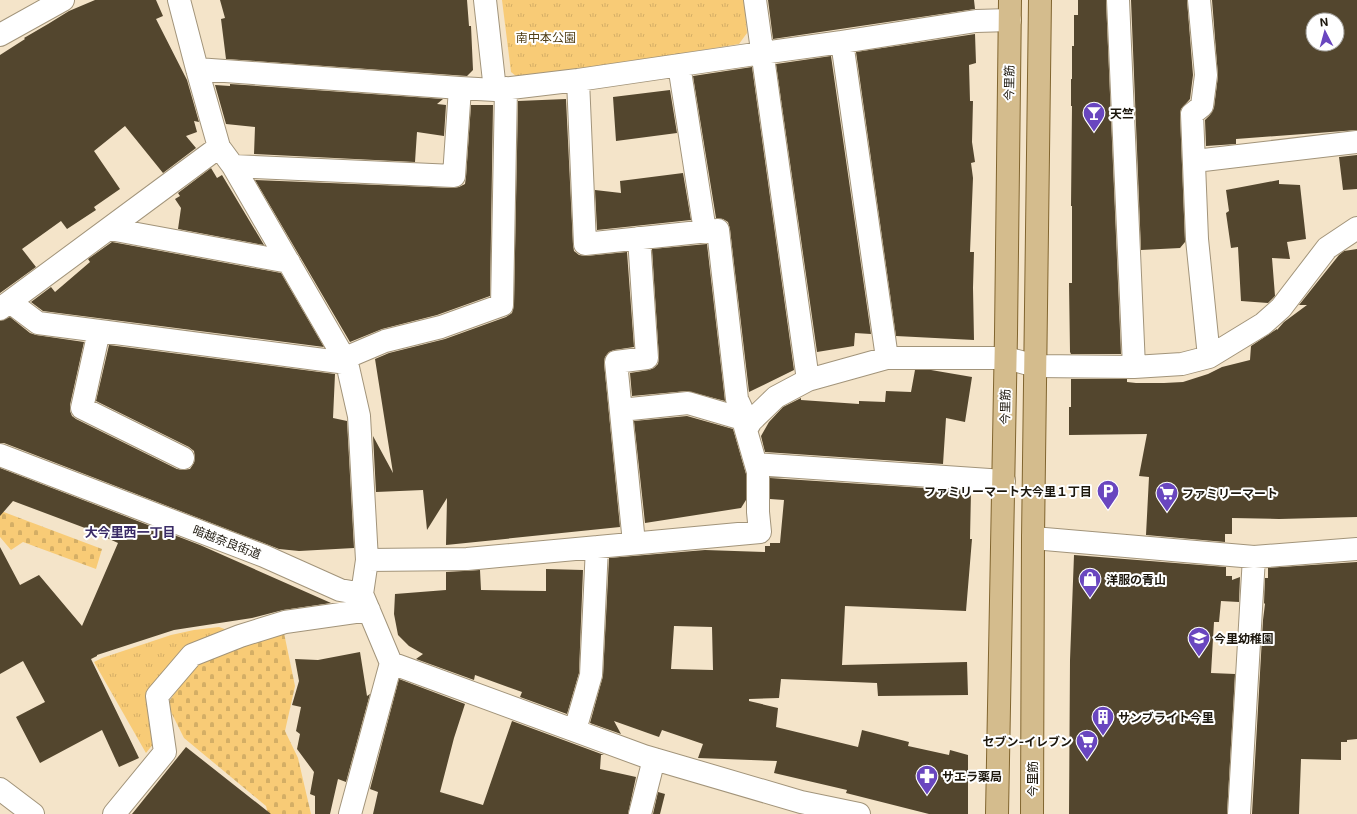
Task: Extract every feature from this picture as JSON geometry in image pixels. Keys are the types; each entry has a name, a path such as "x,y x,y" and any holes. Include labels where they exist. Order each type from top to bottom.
{"main road":[{"name":"今里筋","path":"1032,814 1033,538 1040,0"},
{"name":"今里筋","path":"997,814 1006,358 1010,10"}],"street":[{"path":"0,34 63,0"},
{"path":"179,0 219,147 233,166 346,360 359,416 367,560 365,602 391,663 350,814"},
{"path":"219,147 5,306 38,323 346,360 385,341 441,327 502,305 501,89 485,0"},
{"path":"755,0 808,380"},
{"path":"1118,0 1134,367"},
{"path":"1199,0 1206,75 1202,106 1192,114 1197,239 1209,357"},
{"path":"197,70 460,88 501,89 578,80 976,22 1010,10"},
{"path":"842,42 888,358"},
{"path":"679,65 705,231"},
{"path":"578,80 585,244 718,230 737,399 748,422"},
{"path":"233,166 454,176 460,88"},
{"path":"1195,161 1357,142"},
{"path":"367,560 467,559 760,532 758,472 745,427 748,422 776,397 808,380 888,358 1006,358 1036,366 1134,367 1182,364 1209,357 1263,324 1281,308 1327,248 1357,228"},
{"path":"110,229 288,262"},
{"path":"634,543 616,362 647,358 639,238"},
{"path":"99,331 82,408 182,458"},
{"path":"621,410 688,402 748,422"},
{"name":"暗越奈良街道","path":"0,455 264,556 365,602"},
{"path":"756,464 1004,481"},
{"path":"1033,538 1254,557 1357,549"},
{"path":"574,730 591,675 597,547"},
{"path":"1239,814 1254,557"},
{"path":"114,814 165,752 157,696 192,655 240,636 285,622 365,602"},
{"path":"391,663 654,759 800,808 859,814"},
{"path":"640,814 654,759"},
{"path":"0,788 33,814"}],"green space":[{"name":"南中本公園","path":"502,0 744,0 747,33 739,44 521,80 511,72"},
{"path":"1,511 102,549 96,569 23,542 11,550 0,537"},
{"path":"219,627 230,631 152,694 158,738 146,753 94,662 171,635"},
{"path":"284,633 295,686 285,731 298,758 311,814 268,814 266,806 184,738 167,704 198,662"}],"building":[{"path":"95,0 156,0 163,16 156,19 187,80 199,122 194,121 197,132 186,136 196,148 163,173 125,126 94,151 120,189 94,207 96,210 67,229 61,221 22,249 36,267 0,293 0,55 25,39 24,38 69,11"},
{"path":"220,0 467,0 469,26 471,26 473,70 467,76 226,59 221,19 225,18"},
{"path":"768,0 974,0 975,9 773,39"},
{"path":"1078,0 1106,0 1121,354 1071,354 1070,352 1069,283 1072,283 1071,79 1072,46 1074,46 1074,15 1078,15"},
{"path":"1131,0 1187,0 1193,75 1190,99 1181,109 1180,114 1185,242 1180,248 1141,250"},
{"path":"1212,0 1357,0 1357,130 1236,139 1236,144 1206,146 1205,120 1214,108 1218,76"},
{"path":"975,34 976,63 969,65 970,101 973,101 972,142 975,162 971,163 973,178 970,252 974,252 974,340 896,336 856,52"},
{"path":"831,56 871,334 855,333 854,346 817,352 776,64"},
{"path":"752,67 794,370 749,392 730,229 728,222 723,219 716,218 693,76"},
{"path":"230,84 443,99 437,104 446,105 444,136 417,132 415,162 254,154 255,127 226,124 215,85 230,86"},
{"path":"670,90 677,133 616,141 613,97"},
{"path":"566,99 574,251 579,255 586,256 627,252 634,347 609,352 605,357 604,363 620,527 446,545 447,498 427,530 423,490 376,492 373,436 393,473 375,359 389,353 445,339 506,317 512,313 514,305 518,101"},
{"path":"471,105 493,105 490,296 437,315 382,329 350,342 255,180 453,188 459,187 465,184"},
{"path":"1357,155 1357,189 1343,190 1339,157"},
{"path":"211,168 217,178 222,175 264,245 178,229 181,208 175,199 180,196 178,193"},
{"path":"683,173 691,220 597,230 595,190 621,193 620,181"},
{"path":"1279,180 1279,184 1300,185 1306,239 1287,242 1290,259 1272,258 1275,296 1268,303 1241,301 1238,247 1231,248 1226,213 1229,211 1226,190"},
{"path":"112,242 281,273 324,347 43,311 31,302 51,287 55,292 90,262 88,259"},
{"path":"707,244 725,401 687,391 632,396 630,373 654,368 658,364 659,358 652,249"},
{"path":"1357,249 1357,517 1279,519 1232,518 1232,534 1225,534 1225,542 1146,535 1149,477 1139,476 1147,434 1069,435 1071,379 1127,379 1127,382 1136,383 1183,382 1208,374 1222,367 1250,360 1251,346 1277,330 1284,322 1307,305 1299,305 1339,255 1344,251"},
{"path":"10,317 30,333 84,342 70,405 72,416 177,469 190,469 194,463 194,451 189,447 96,401 109,345 335,374 333,418 347,421 354,548 299,551 279,549 4,443 0,443 0,321"},
{"path":"915,370 931,370 972,377 965,422 946,418 943,464 765,452 761,436 769,422 783,407 801,398 801,400 859,404 859,401 885,402 886,391 911,392"},
{"path":"687,416 733,429 746,474 746,500 741,508 645,523 634,421"},
{"path":"0,468 200,545 331,603 283,610 252,618 174,630 97,655 91,659 139,758 119,767 102,730 40,763 16,717 45,702 23,661 0,674 0,547 20,585 39,575 82,626 118,543 85,528 13,501 0,516"},
{"path":"770,478 971,491 970,539 972,539 966,611 845,606 842,665 967,662 968,695 878,696 877,683 781,679 779,698 749,699 749,701 778,708 776,727 858,747 862,730 909,742 908,746 949,755 950,750 968,755 968,814 929,814 846,793 847,790 774,773 777,761 698,758 703,744 662,730 659,737 614,721 621,734 590,723 603,676 609,558 705,550 765,552 765,546 770,546 770,543 780,543 784,500 770,499","holes":["674,626 712,627 713,670 671,669"]},
{"path":"1074,555 1226,567 1226,576 1232,576 1232,580 1240,577 1239,602 1221,601 1219,622 1214,622 1211,673 1235,674 1227,814 1069,814 1070,660"},
{"path":"1357,562 1357,739 1341,742 1341,760 1301,759 1299,814 1252,814 1265,604 1265,578 1268,578 1268,568"},
{"path":"546,569 583,570 579,673 567,714 520,697 522,692 475,675 474,680 416,659 423,654 409,646 398,635 394,614 395,594 446,590 446,572 480,570 481,590 546,591"},
{"path":"360,652 367,696 370,694 346,782 338,779 330,814 315,814 315,796 310,794 314,772 297,749 300,734 296,731 301,707 292,705 299,681 295,659 318,660"},
{"path":"399,679 465,704 454,738 440,792 483,805 512,721 604,755 601,755 600,769 636,777 628,814 373,814 378,792 370,789"},
{"path":"186,747 271,814 132,814"},
{"path":"658,792 665,794 660,814 653,814"}],"place":[{"name":"天竺","path":"1094,132"},
{"name":"ファミリーマート大今里１丁目","path":"1108,510"},
{"name":"ファミリーマート","path":"1167,512"},
{"name":"洋服の青山","path":"1090,598"},
{"name":"今里幼稚園","path":"1199,658"},
{"name":"サンブライト今里","path":"1103,736"},
{"name":"セブン-イレブン","path":"1087,760"},
{"name":"サエラ薬局","path":"927,796"}],"district":[{"name":"大今里西一丁目","path":"130,532"}]}
